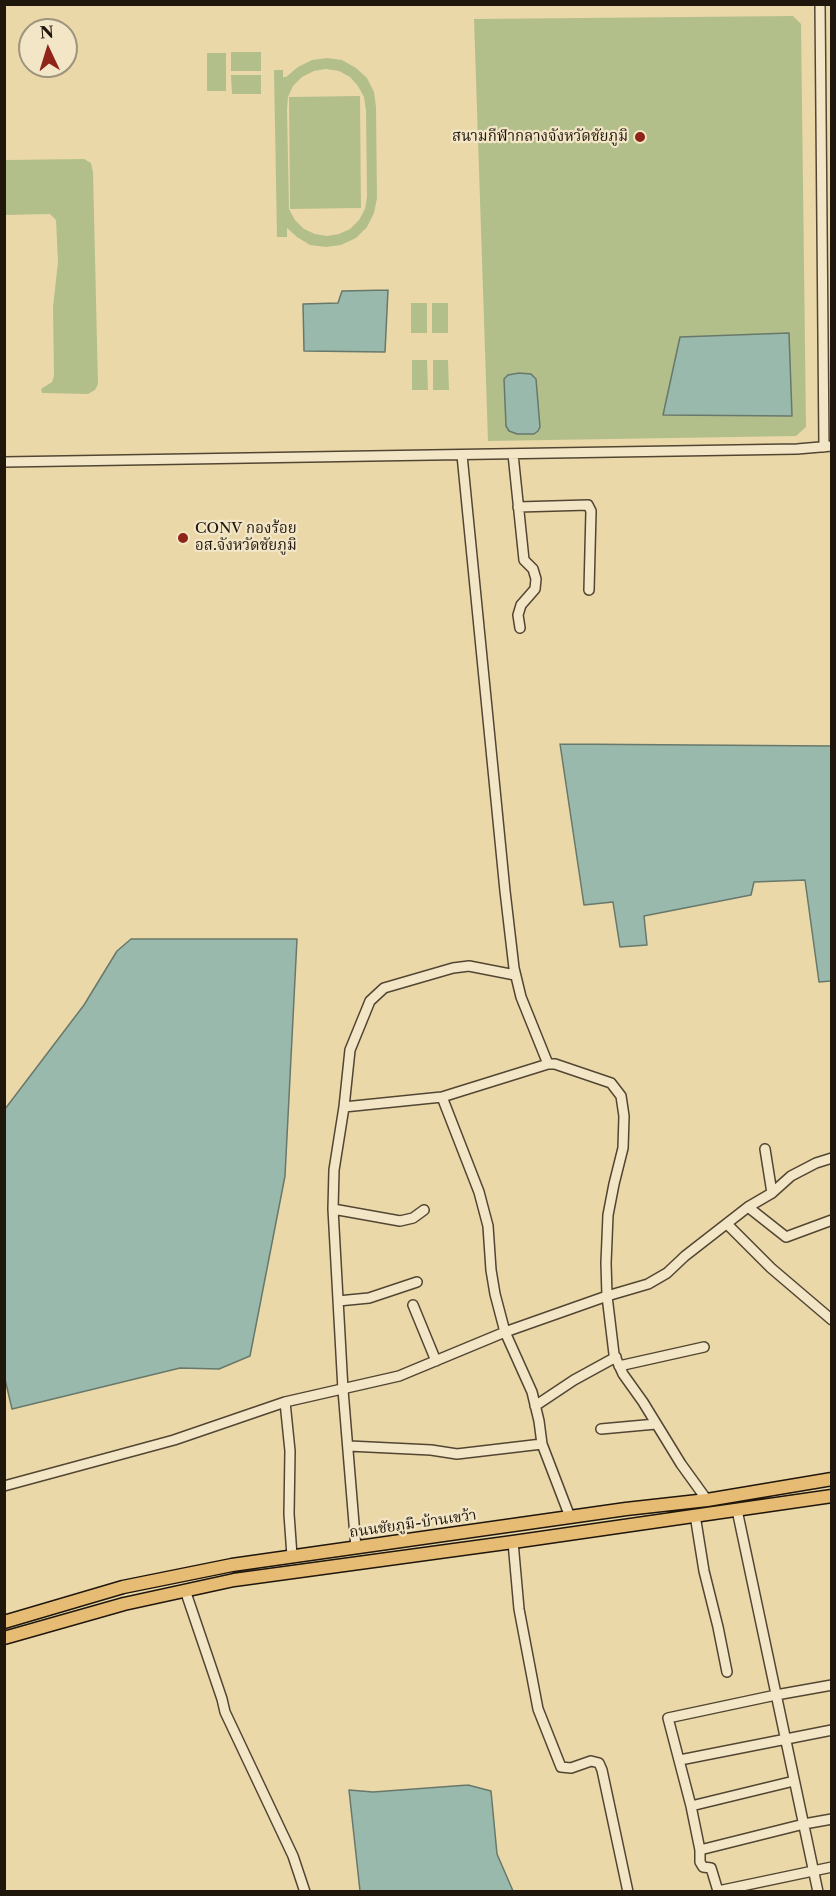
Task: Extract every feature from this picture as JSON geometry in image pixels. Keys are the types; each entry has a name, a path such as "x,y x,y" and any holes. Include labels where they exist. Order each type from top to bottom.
{"main road":[{"name":"ถนนชัยภูมิ-บ้านเขว้า","path":"4,1622 134,1585 221,1567 570,1517 707,1500 831,1479"},
{"name":"ถนนชัยภูมิ-บ้านเขว้า","path":"4,1638 124,1604 234,1580 831,1496"},
{"path":"398,1541 402,1557"}],"street":[{"path":"4,462 828,447 827,151 820,4"},
{"path":"513,454 524,560 533,569 536,579 535,589 521,605 518,615 520,628"},
{"path":"462,455 515,975 521,997 548,1064"},
{"path":"518,507 588,505 591,511 589,590"},
{"path":"356,1548 343,1390 333,1209 334,1170 350,1050 370,1001 384,988 453,968 469,966 515,975"},
{"path":"344,1107 442,1097 548,1064 555,1064 611,1083 621,1096 624,1116 623,1148 608,1215 606,1263 607,1296 618,1362 622,1374 644,1402 681,1464 707,1500"},
{"path":"442,1097 479,1192 488,1226 495,1294 505,1332 532,1392 542,1444 570,1517"},
{"path":"765,1149 772,1193"},
{"path":"4,1486 174,1440 285,1402 399,1376 505,1332 648,1284 667,1273 685,1256 748,1207 772,1193 791,1176 831,1158"},
{"path":"748,1207 786,1237 831,1220"},
{"path":"333,1209 400,1221 413,1218 424,1210"},
{"path":"727,1224 771,1268 831,1320"},
{"path":"338,1301 369,1298 417,1282"},
{"path":"413,1305 436,1361"},
{"path":"535,1406 574,1380 618,1362 704,1347"},
{"path":"285,1402 290,1451 289,1514 292,1556"},
{"path":"601,1429 656,1424"},
{"path":"349,1446 431,1449 457,1454 542,1444"},
{"path":"737,1510 818,1892"},
{"path":"695,1515 704,1571 727,1672"},
{"path":"513,1542 519,1609 538,1709 561,1767 571,1768 591,1761 598,1762 602,1770 628,1892"},
{"path":"185,1590 225,1712 292,1856 305,1892"},
{"path":"831,1685 668,1718 691,1806 700,1850 700,1862 703,1867 711,1868 718,1891 831,1867"},
{"path":"680,1760 831,1730"},
{"path":"691,1806 794,1780"},
{"path":"700,1850 804,1824 831,1820"},
{"path":"768,1881 770,1892"}],"green space":[{"name":"สนามกีฬากลางจังหวัดชัยภูมิ","path":"793,16 801,24 806,427 796,436 488,441 474,19"},
{"path":"231,52 261,52 261,71 231,71"},
{"path":"207,53 226,53 226,91 207,91"},
{"path":"327,58 342,60 356,68 367,78 374,92 376,107 377,198 374,213 367,227 356,238 341,245 326,247 310,245 287,228 287,237 277,237 274,70 283,70 283,77 286,77 298,67 312,60","holes":["326,69 339,71 350,77 364,97 367,197 365,209 350,229 327,236 304,229 289,209 287,109 288,97 293,86 302,77 314,71"]},
{"path":"231,75 261,75 261,94 232,94"},
{"path":"360,96 361,208 290,209 289,97"},
{"path":"84,159 91,163 93,172 98,384 95,390 88,394 42,393 41,389 52,382 54,376 53,307 58,262 56,220 50,214 5,215 5,160"},
{"path":"411,303 427,303 427,333 411,333"},
{"path":"432,303 448,303 448,333 432,333"},
{"path":"412,360 427,360 428,390 412,390"},
{"path":"433,360 448,360 449,390 433,390"}],"shaded area":[{"path":"388,290 385,352 304,351 303,304 338,303 342,291"},
{"path":"789,333 792,416 663,415 680,337"},
{"path":"531,374 536,379 540,427 534,434 517,434 509,431 506,426 504,379 508,375"},
{"path":"560,744 831,746 831,981 819,982 805,880 754,882 751,895 644,916 647,945 620,947 613,902 584,905"},
{"path":"131,939 297,939 285,1176 250,1356 219,1369 180,1368 12,1409 4,1375 5,1109 84,1005 117,951"},
{"path":"468,1785 491,1791 497,1854 513,1891 360,1891 349,1790 373,1792"}],"place":[{"name":"สนามกีฬากลางจังหวัดชัยภูมิ","path":"640,137"},
{"name":"CONV กองร้อย อส.จังหวัดชัยภูมิ","path":"183,538"}]}
